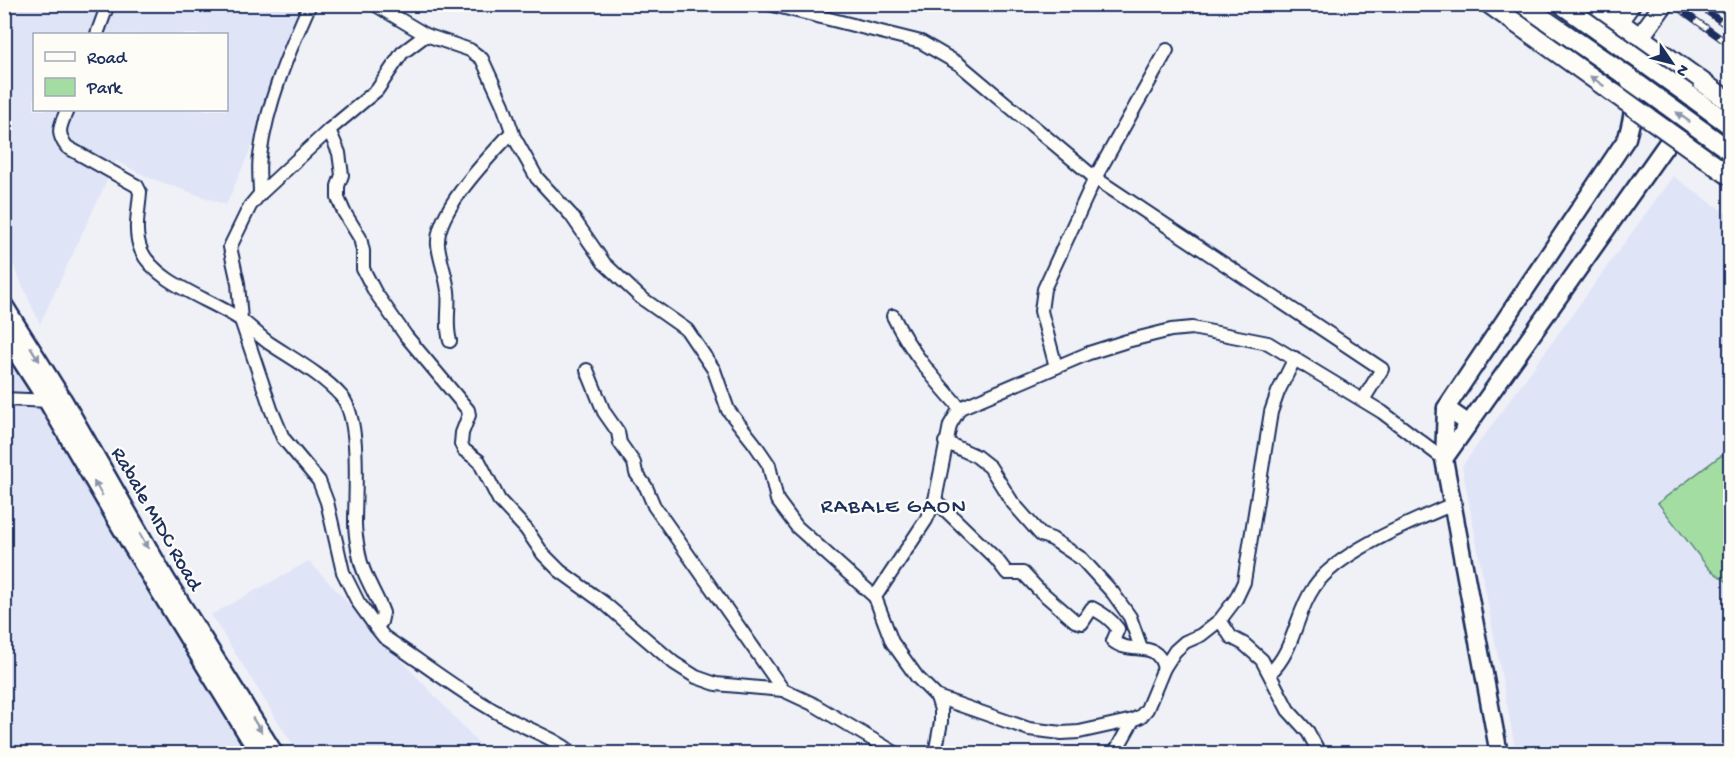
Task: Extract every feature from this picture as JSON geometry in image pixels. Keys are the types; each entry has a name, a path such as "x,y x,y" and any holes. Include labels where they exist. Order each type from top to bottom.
{"main road":[{"path":"1489,4 1731,176"},
{"path":"1522,4 1731,151"},
{"path":"1561,4 1731,125"},
{"path":"1594,4 1731,102"},
{"path":"1594,56 1631,4"},
{"path":"1628,77 1640,37 1664,4"}],"street":[{"path":"97,33 108,4"},
{"path":"260,194 260,158 267,121 288,53 310,4"},
{"path":"374,4 426,35 470,50 482,59 503,105 512,132 537,178 571,215 604,263 640,297 687,330 714,370 728,410 769,465 777,500 797,527 875,597 892,642 917,677 937,697 1029,729 1062,733 1079,732 1133,720 1141,716 1150,704 1164,668 1175,651 1185,642 1201,636 1220,620 1236,599 1244,582 1271,412 1295,358"},
{"path":"769,4 921,42 959,64 1095,178 1382,369 1362,400"},
{"path":"426,35 402,53 376,90 260,194 246,213 230,247 238,283 241,320 283,438 319,481 327,502 342,572 358,602 376,627 384,637 459,688 513,721 558,741 574,753"},
{"path":"1056,368 1041,310 1044,289 1095,178 1167,50"},
{"path":"1499,753 1444,459 1446,408 1628,138 1634,116 1635,97 1628,77"},
{"path":"67,111 60,129 61,139 67,147 137,186 140,192 136,230 138,243 152,267 241,320 333,389 348,406 354,446 355,524 359,558 383,613 381,622 376,627"},
{"path":"329,130 339,153 342,175 338,186 338,198 360,238 363,269 406,336 468,410 469,415 462,433 461,444 464,450 479,461 499,500 526,528 543,554 560,571 604,603 674,663 696,677 716,684 783,690 813,704 897,753"},
{"path":"450,341 448,290 438,245 439,232 447,213 459,195 478,169 512,132"},
{"path":"1444,459 1673,135"},
{"name":"Rabale MIDC Road","path":"4,304 64,401 122,516"},
{"path":"893,316 904,339 960,408"},
{"path":"875,597 926,520 935,500 945,442 950,424 960,408 1089,353 1171,330 1192,328 1268,343 1382,412 1444,459"},
{"name":"Rabale MIDC Road","path":"4,334 122,516 221,680 259,753"},
{"path":"587,370 604,412 618,432 620,443 634,463 636,473 646,487 654,506 783,690"},
{"path":"4,399 64,401"},
{"path":"1446,408 1469,424"},
{"path":"945,442 976,456 990,466 1012,502 1041,535 1072,551 1088,566 1113,593 1130,617 1141,648"},
{"path":"935,500 997,560 1007,573 1023,573 1075,621 1082,623 1092,608 1112,621 1118,629 1113,641 1120,646 1153,651 1161,657 1164,668"},
{"path":"1270,673 1286,653 1314,586 1330,571 1358,550 1453,504"},
{"path":"1220,620 1232,638 1256,652 1270,673 1274,686 1288,710 1308,732 1320,753"},
{"name":"Rabale MIDC Road","path":"221,680 275,753"},
{"path":"935,753 941,722 941,710 937,697"},
{"path":"1114,753 1133,720"}],"shaded area":[{"path":"4,5 314,5 226,205 147,177 116,161 40,324 5,247"},
{"path":"1673,176 1730,216 1730,753 1516,753 1462,466"},
{"path":"5,346 249,753 5,753"},
{"path":"309,561 488,753 298,753 211,615"}],"green space":[{"path":"1730,452 1730,575 1726,581 1709,569 1658,503 1719,457"}],"railway":[{"path":"1673,4 1730,45"},
{"path":"1697,4 1730,28"}],"district":[{"name":"RABALE GAON","path":"894,504"}]}
